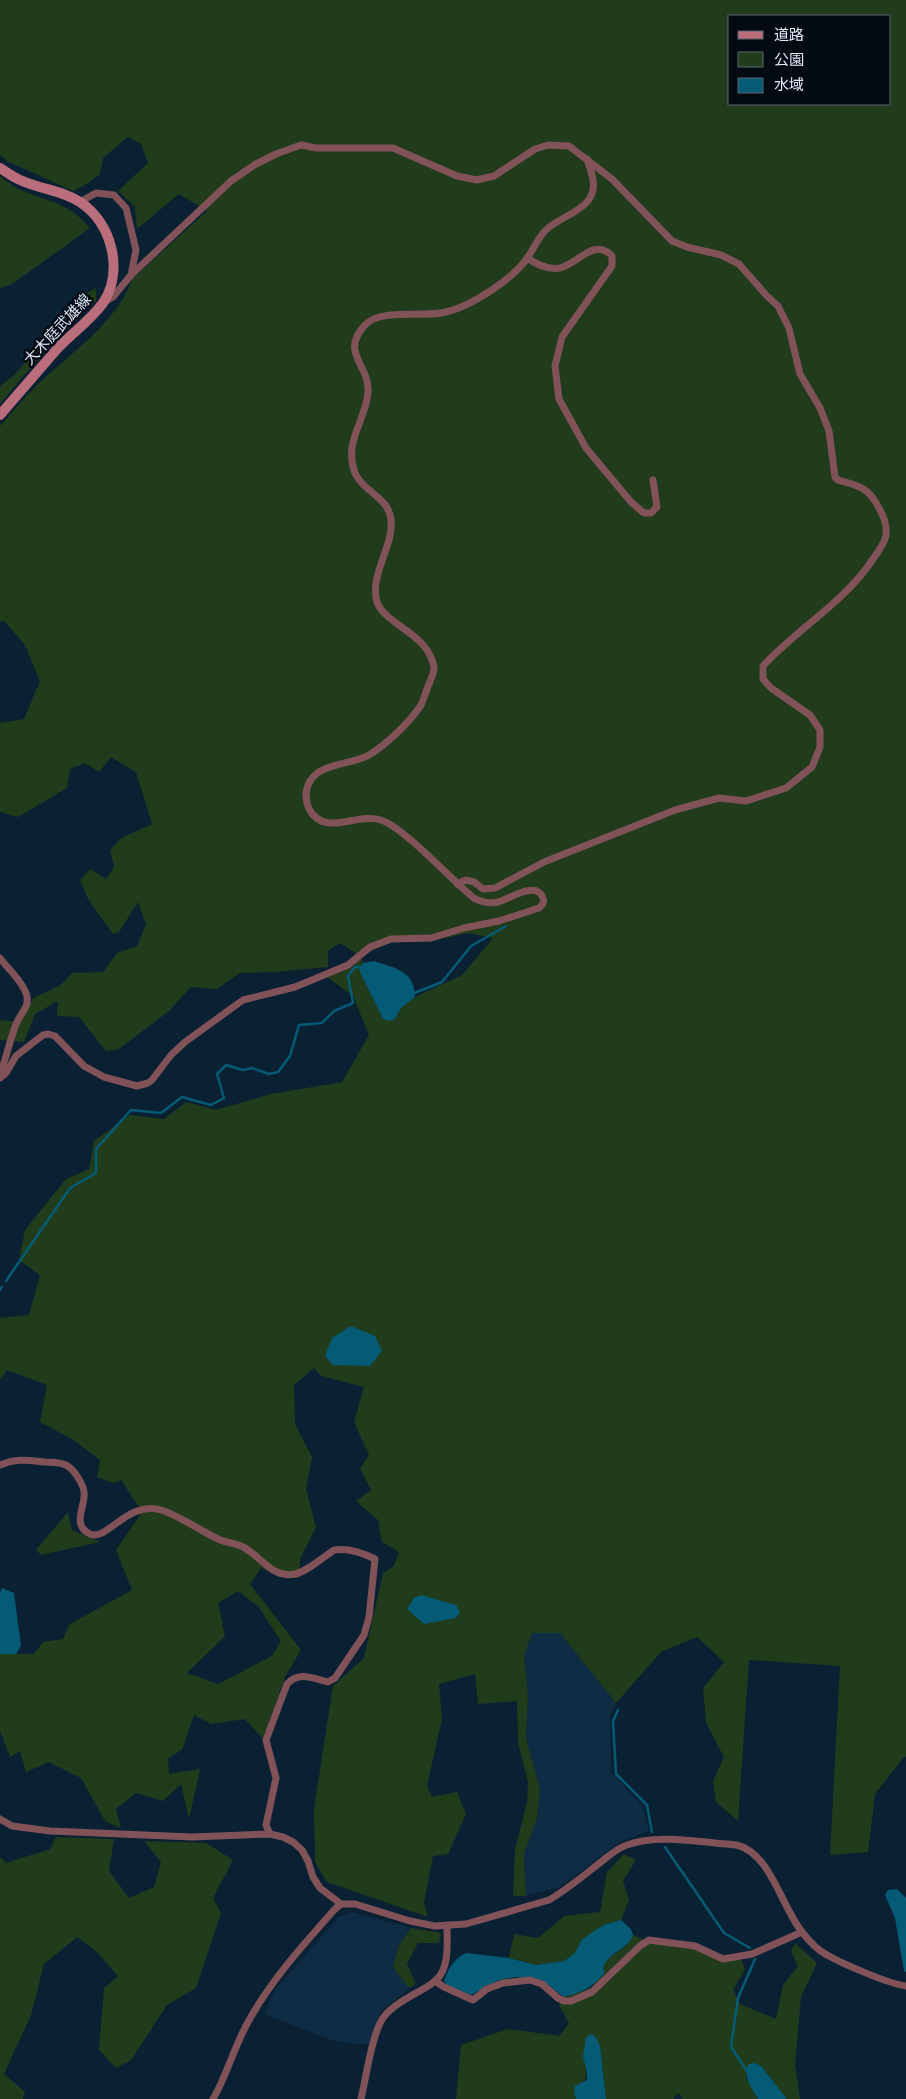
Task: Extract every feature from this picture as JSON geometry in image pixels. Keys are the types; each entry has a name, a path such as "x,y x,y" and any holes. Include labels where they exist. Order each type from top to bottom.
{"main road":[{"name":"大木庭武雄線","path":"0,168 20,180 54,190 80,202 93,213 102,225 110,243 114,264 112,285 103,302 91,317 59,347 0,415"}],"street":[{"path":"103,302 113,297 131,275 231,182 256,164 276,154 301,146 316,148 393,148 457,176 477,180 494,176 535,149 548,145 569,146 587,159 637,203 672,241 721,255 739,264 778,306 788,328 800,374 820,408 829,430 835,477 838,480 860,486 872,496 881,511 886,529 885,538 869,566 846,594 776,652 763,666 763,679 771,688 810,715 820,730 820,747 812,767 786,788 746,801 719,798 675,810 544,862 494,888 483,888 474,882 466,880 457,884"},
{"path":"0,1078 6,1073 16,1056 43,1035 48,1034 54,1036 84,1066 104,1077 137,1086 148,1083 171,1055 185,1042 244,1000 296,987 348,965 370,947 391,939 431,938 464,928 499,921 539,908 543,904 544,900 540,892 535,890 528,890 498,902 486,903 475,899 408,838 384,821 372,818 328,824 316,818 308,808 306,797 307,786 312,777 324,768 368,756 403,727 422,704 434,670 427,651 418,640 382,610 377,601 376,586 392,523 390,512 383,502 369,491 354,471 351,451 354,432 366,404 368,388 363,370 354,355 357,337 366,323 378,317 445,313 476,300 508,278 527,258 538,238 550,226 581,208 592,198 594,182 587,159"},
{"path":"80,202 96,193 114,195 126,208 136,250 131,275"},
{"path":"527,258 538,265 560,268 596,249 606,250 612,256 612,266 562,337 555,366 559,398 586,448 631,502 644,513 651,513 657,507 653,480"},
{"path":"0,958 27,995 27,1004 17,1022 8,1056 0,1074"},
{"path":"0,1465 16,1459 65,1464 72,1469 85,1495 80,1514 80,1524 84,1530 92,1535 101,1534 134,1510 147,1507 162,1510 220,1540 244,1547 261,1562 278,1573 297,1574 334,1550 340,1549 367,1555 375,1559 369,1617 364,1635 335,1678 328,1682 300,1675 293,1677 287,1684 266,1740 276,1778 266,1825 270,1834"},
{"path":"0,1819 12,1826 50,1831 192,1837 270,1834 284,1837 293,1842 308,1861 313,1877 320,1888 341,1904 355,1904 410,1921 435,1926 466,1924 549,1900 626,1845 664,1840 737,1845 746,1847 766,1867 791,1917 812,1944 826,1955 906,1986"},
{"path":"213,2099 247,2023 264,1995 279,1973 341,1904"},
{"path":"362,2099 377,2033 383,2018 405,1998 435,1981 441,1975 446,1962 448,1925"},
{"path":"435,1981 444,1988 474,2000 487,1989 503,1983 530,1980 542,1984 564,2002 592,1992 640,1946 650,1940 695,1946 723,1959 752,1954 802,1932"}],"shaded area":[{"path":"531,1633 560,1633 616,1703 610,1715 611,1772 642,1806 649,1831 620,1842 560,1887 526,1896 524,1854 537,1819 540,1789 526,1738 528,1696 524,1656"},
{"path":"352,1912 411,1928 399,1945 393,1967 409,1988 380,2013 369,2045 334,2041 264,2014 276,1988 339,1917"}],"green space":[{"path":"0,0 906,0 906,1757 904,1757 875,1794 868,1852 830,1855 840,1666 749,1660 738,1821 716,1802 713,1781 724,1757 706,1723 703,1688 724,1662 697,1637 661,1652 616,1703 560,1633 532,1633 524,1656 528,1696 526,1738 540,1789 537,1819 524,1854 526,1896 513,1896 515,1849 527,1803 528,1782 518,1743 517,1701 478,1704 475,1674 439,1684 442,1719 427,1786 432,1797 457,1792 466,1814 448,1854 433,1856 424,1903 428,1917 327,1882 315,1862 314,1809 333,1686 364,1658 383,1573 394,1566 399,1552 382,1542 378,1520 356,1501 371,1490 360,1469 369,1455 354,1422 364,1387 321,1376 314,1368 294,1385 295,1424 312,1457 306,1489 316,1527 300,1559 300,1578 280,1577 261,1568 250,1584 301,1650 285,1677 263,1739 245,1719 211,1724 194,1715 182,1750 168,1758 169,1774 200,1769 189,1819 181,1784 163,1801 136,1793 116,1809 121,1828 105,1821 81,1778 49,1762 26,1772 20,1751 10,1757 0,1731 0,1654 34,1654 43,1642 63,1639 70,1624 132,1590 116,1550 142,1512 121,1480 113,1483 97,1477 100,1460 72,1439 40,1422 47,1385 7,1370 0,1380 0,1318 29,1315 40,1275 19,1260 25,1230 66,1179 89,1169 94,1141 130,1115 164,1119 186,1102 216,1110 271,1094 342,1082 369,1035 353,996 327,977 352,966 361,957 340,943 328,951 328,967 240,973 217,989 191,987 169,1011 119,1049 106,1051 79,1017 57,1016 58,1001 35,1014 24,1042 0,1040 0,1020 21,1022 33,998 61,985 72,973 103,972 117,953 137,946 146,924 138,902 119,932 113,934 88,899 80,880 90,869 106,879 114,867 110,850 121,838 152,824 136,772 111,757 99,772 85,763 70,769 67,788 18,817 0,812 0,723 24,719 40,681 25,645 5,622 0,621 0,426 36,386 104,324 125,295 132,279 207,211 179,194 137,229 135,207 118,191 148,163 141,144 128,137 103,158 100,174 87,184 73,191 7,161 0,155","holes":["468,933 493,938 462,975 415,997 401,1008 395,1019 383,1019 359,970 363,963 361,957 393,940 428,942","238,1591 258,1606 281,1641 272,1656 218,1684 187,1673 225,1636 218,1603"]},
{"path":"0,176 19,189 66,208 82,219 90,228 12,284 0,288"},
{"path":"96,288 96,301 65,327 0,404 0,386 13,376 45,341 71,302"},
{"path":"68,1512 72,1530 100,1542 41,1555 36,1550"},
{"path":"56,1837 114,1839 109,1871 129,1898 154,1887 161,1862 144,1841 206,1843 233,1860 213,1898 221,1913 196,1988 167,2005 131,2060 116,2068 99,2050 104,1988 118,1976 97,1952 77,1937 44,1964 31,2015 4,2074 25,2092 23,2099 0,2099 0,1857 6,1863 50,1849"},
{"path":"624,1854 636,1860 623,1881 629,1900 621,1920 604,1925 581,1941 575,1953 564,1961 536,1965 509,1958 514,1934 538,1938 564,1916 600,1912 607,1872"},
{"path":"411,1928 441,1933 439,1943 418,1943 407,1964 416,1984 409,1988 393,1967 399,1945"},
{"path":"633,1935 652,1943 695,1949 722,1961 741,1959 745,1969 733,1990 740,2004 776,2019 783,1985 798,1966 791,1951 795,1943 817,1963 801,1997 795,2065 800,2099 787,2099 761,2066 755,2063 746,2077 758,2099 683,2099 678,2093 673,2099 606,2099 600,2046 583,2057 586,2077 574,2093 576,2099 456,2099 461,2045 508,2029 560,2036 569,2023 559,2005 564,1997 592,1987 607,1959 626,1946"}],"water":[{"path":"374,961 396,969 408,976 414,988 415,997 401,1008 395,1019 389,1021 383,1019 359,970 363,963"},
{"path":"351,1326 375,1336 382,1351 370,1366 333,1365 325,1356 332,1338"},
{"path":"2,1588 14,1593 21,1646 16,1654 0,1654 0,1593"},
{"path":"421,1595 456,1605 460,1612 456,1618 424,1624 407,1609 414,1598"},
{"path":"897,1889 906,1898 906,1972 904,1971 895,1918 885,1895 888,1890"},
{"path":"621,1920 631,1929 633,1935 630,1941 610,1957 603,1968 605,1973 600,1978 577,1993 564,1997 542,1980 516,1977 499,1980 471,1995 448,1986 444,1981 452,1964 466,1953 509,1958 536,1965 564,1961 575,1953 581,1941 591,1933 604,1925"},
{"path":"592,2034 600,2046 606,2099 576,2099 574,2093 575,2086 587,2080 583,2057 586,2037"},
{"path":"755,2063 761,2066 787,2099 758,2099 747,2077 749,2064"}],"waterway":[{"path":"412,994 442,982 471,946 506,926"},
{"path":"6,1281 70,1188 96,1173 96,1149 131,1110 161,1113 182,1097 211,1105 224,1098 217,1074 226,1065 243,1070 252,1068 269,1074 278,1072 290,1056 299,1025 322,1023 334,1011 353,1003 348,976 355,967 363,967"},
{"path":"618,1710 613,1721 616,1774 647,1805 652,1832"},
{"path":"665,1847 724,1933 750,1948"},
{"path":"747,2071 731,2047 738,1998 755,1959"}]}
